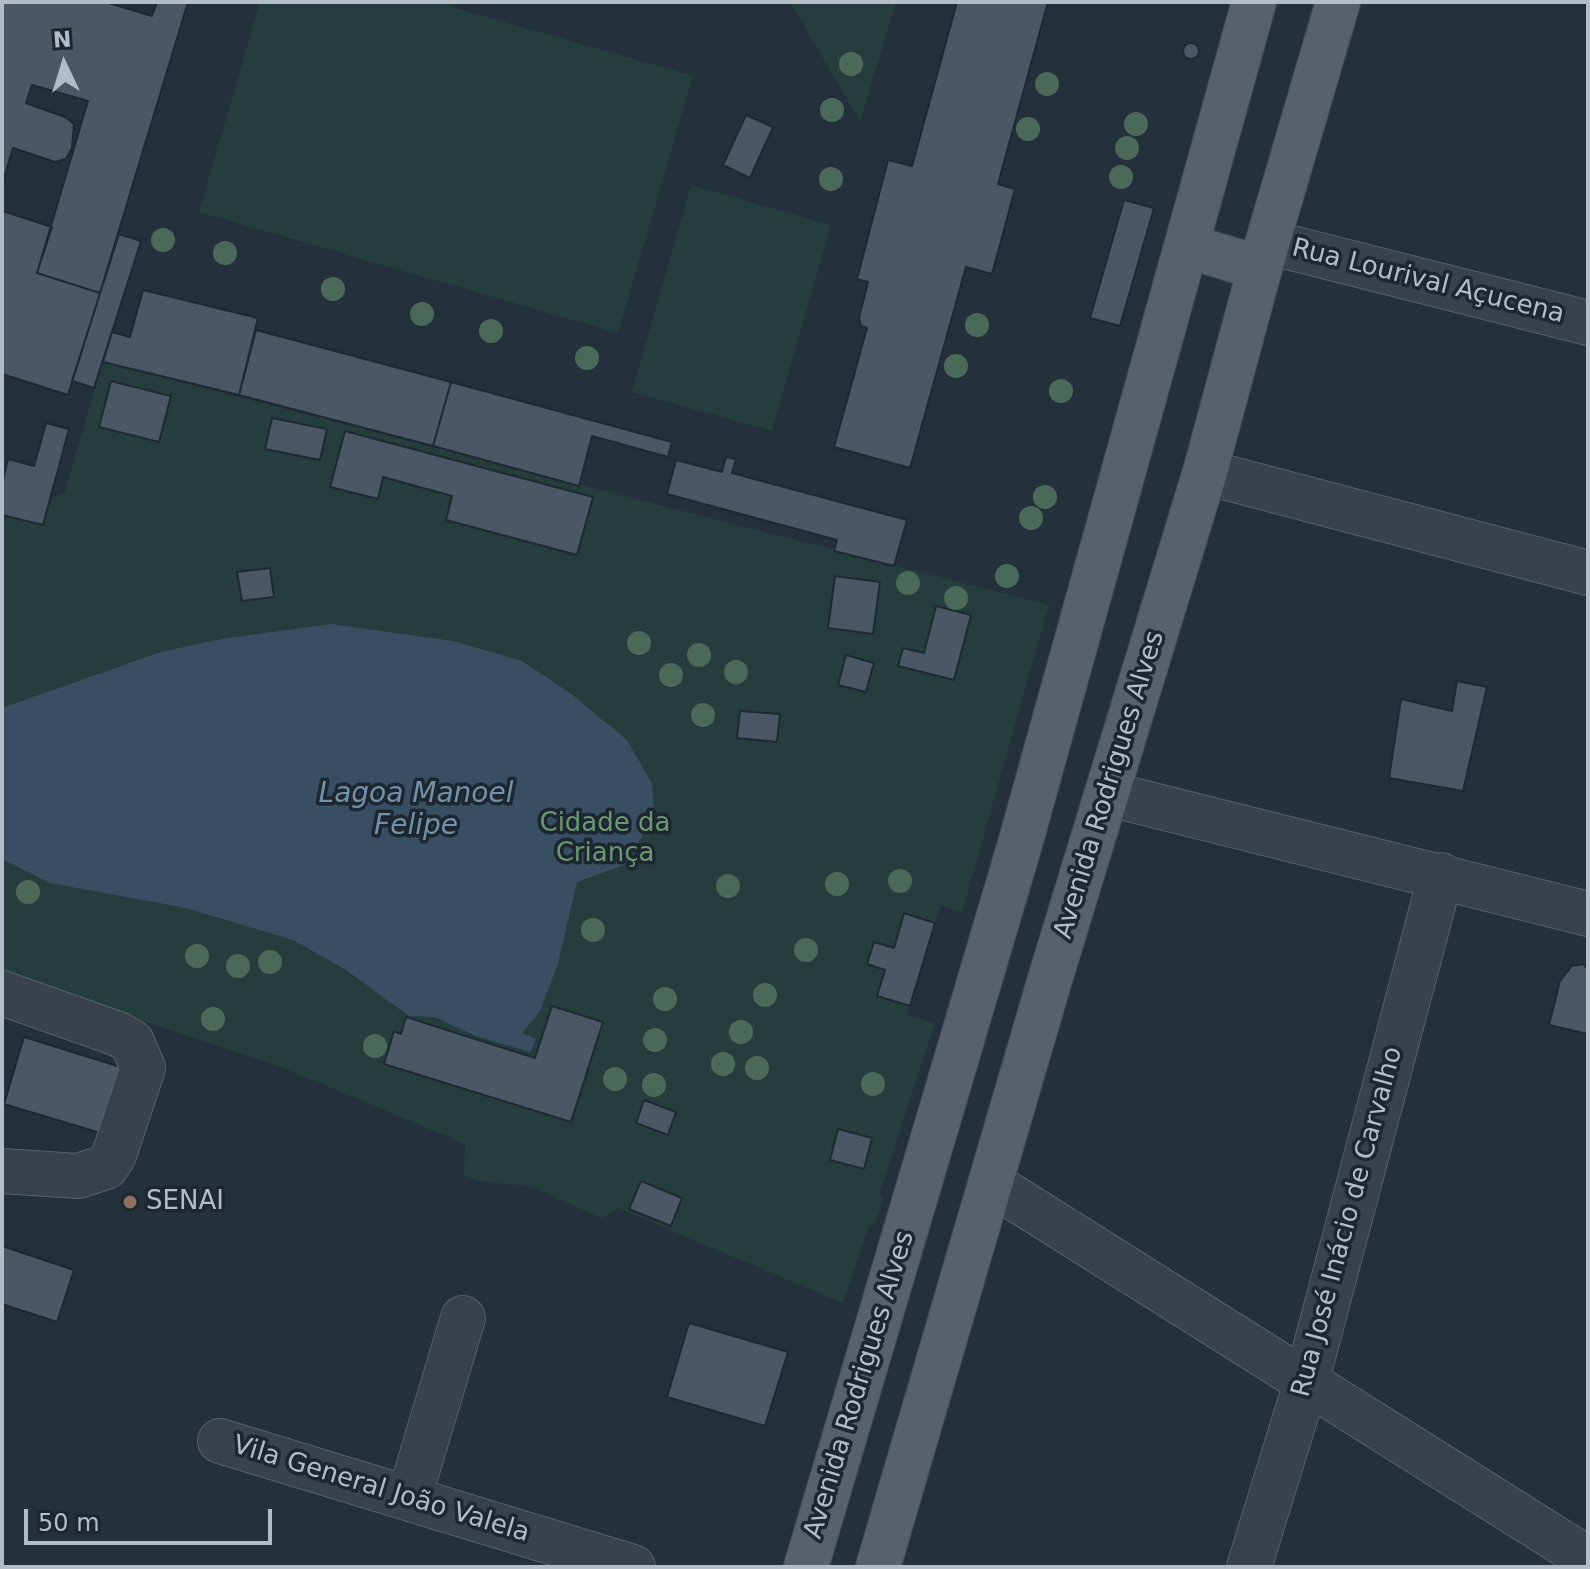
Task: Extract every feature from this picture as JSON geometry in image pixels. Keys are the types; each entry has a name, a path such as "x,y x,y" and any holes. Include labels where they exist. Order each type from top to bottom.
{"main road":[{"name":"Avenida Rodrigues Alves","path":"809,1567 1020,844 1254,2"},
{"name":"Avenida Rodrigues Alves","path":"878,1567 1087,858 1205,472 1338,2"},
{"path":"1187,246 1264,255"},
{"path":"1020,844 1030,855 1047,865 1071,865 1087,858"},
{"path":"908,1224 935,1214 962,1230 972,1251"},
{"path":"809,1567 823,1560 845,1559 857,1567"}],"street":[{"name":"Rua Lourival Açucena","path":"1264,255 1588,323"},
{"path":"1205,472 1588,573"},
{"path":"1109,794 1588,914"},
{"name":"Rua José Inácio de Carvalho","path":"1249,1567 1306,1383 1441,875"},
{"path":"2,993 118,1034 132,1042 143,1068 114,1155 106,1167 78,1176 2,1171"},
{"path":"992,1184 1588,1559"},
{"path":"409,1498 463,1318"},
{"name":"Vila General João Valela","path":"220,1441 633,1567"}],"green space":[{"path":"260,2 435,2 693,76 618,333 199,212"},
{"path":"790,2 896,2 860,122 824,60"},
{"path":"691,185 831,225 772,431 632,392"},
{"name":"Cidade da Criança","path":"103,362 1049,605 962,912 941,905 907,1015 935,1023 879,1194 883,1200 876,1221 868,1228 843,1303 617,1208 603,1219 530,1186 476,1181 464,1174 465,1144 284,1068 2,974 2,510 64,494"}],"water":[{"name":"Lagoa Manoel Felipe","path":"331,624 453,641 522,661 570,693 627,740 652,784 654,818 624,865 577,882 558,964 540,1011 522,1033 536,1039 530,1052 476,1036 435,1017 409,1016 346,970 293,940 186,908 50,883 2,859 2,708 161,652 221,639"}],"building":[{"path":"2,2 105,2 152,16 157,2 188,2 100,293 37,273 88,101 32,85 26,103 65,117 74,124 72,148 66,159 55,162 13,148 2,185"},
{"path":"957,2 1048,2 998,184 1015,189 992,274 966,267 910,468 834,447 867,328 861,326 859,318 868,282 857,279 888,160 912,166"},
{"path":"1191,43 1199,51 1191,59 1183,51"},
{"path":"746,115 773,127 750,178 723,165"},
{"path":"1124,200 1154,208 1120,326 1090,318"},
{"path":"2,211 52,227 37,273 100,293 68,395 2,374"},
{"path":"119,234 141,241 94,388 72,381"},
{"path":"143,290 258,318 239,395 103,362 112,332 130,337"},
{"path":"256,330 451,382 433,446 239,395"},
{"path":"111,381 171,396 159,442 99,427"},
{"path":"451,382 672,442 668,457 592,436 579,486 433,446"},
{"path":"272,418 327,429 320,460 265,449"},
{"path":"46,423 69,429 43,525 2,515 2,484 8,459 34,466"},
{"path":"345,431 593,497 577,555 446,520 452,496 383,477 378,499 330,487"},
{"path":"726,457 736,459 732,473 907,520 894,566 834,551 837,540 667,494 676,460 722,472"},
{"path":"270,568 274,597 242,601 237,572"},
{"path":"835,576 880,582 873,634 828,628"},
{"path":"936,606 971,615 954,680 898,666 903,648 924,653"},
{"path":"846,655 874,663 866,692 838,685"},
{"path":"1457,681 1487,687 1463,791 1389,778 1401,699 1452,711"},
{"path":"740,711 780,714 777,742 737,738"},
{"path":"904,913 935,923 910,1006 877,996 885,970 867,964 874,942 894,948"},
{"path":"1583,964 1588,969 1588,1034 1549,1025 1560,981 1572,966"},
{"path":"552,1006 603,1022 571,1122 384,1064 394,1031 401,1034 406,1017 535,1058"},
{"path":"24,1037 127,1069 107,1135 4,1104"},
{"path":"644,1100 676,1112 668,1135 636,1123"},
{"path":"838,1129 872,1138 864,1169 830,1160"},
{"path":"641,1181 682,1198 671,1226 629,1209"},
{"path":"2,1246 74,1270 57,1322 2,1304"},
{"path":"689,1323 788,1352 765,1426 667,1397"}],"place":[{"name":"SENAI","path":"130,1202"}]}
